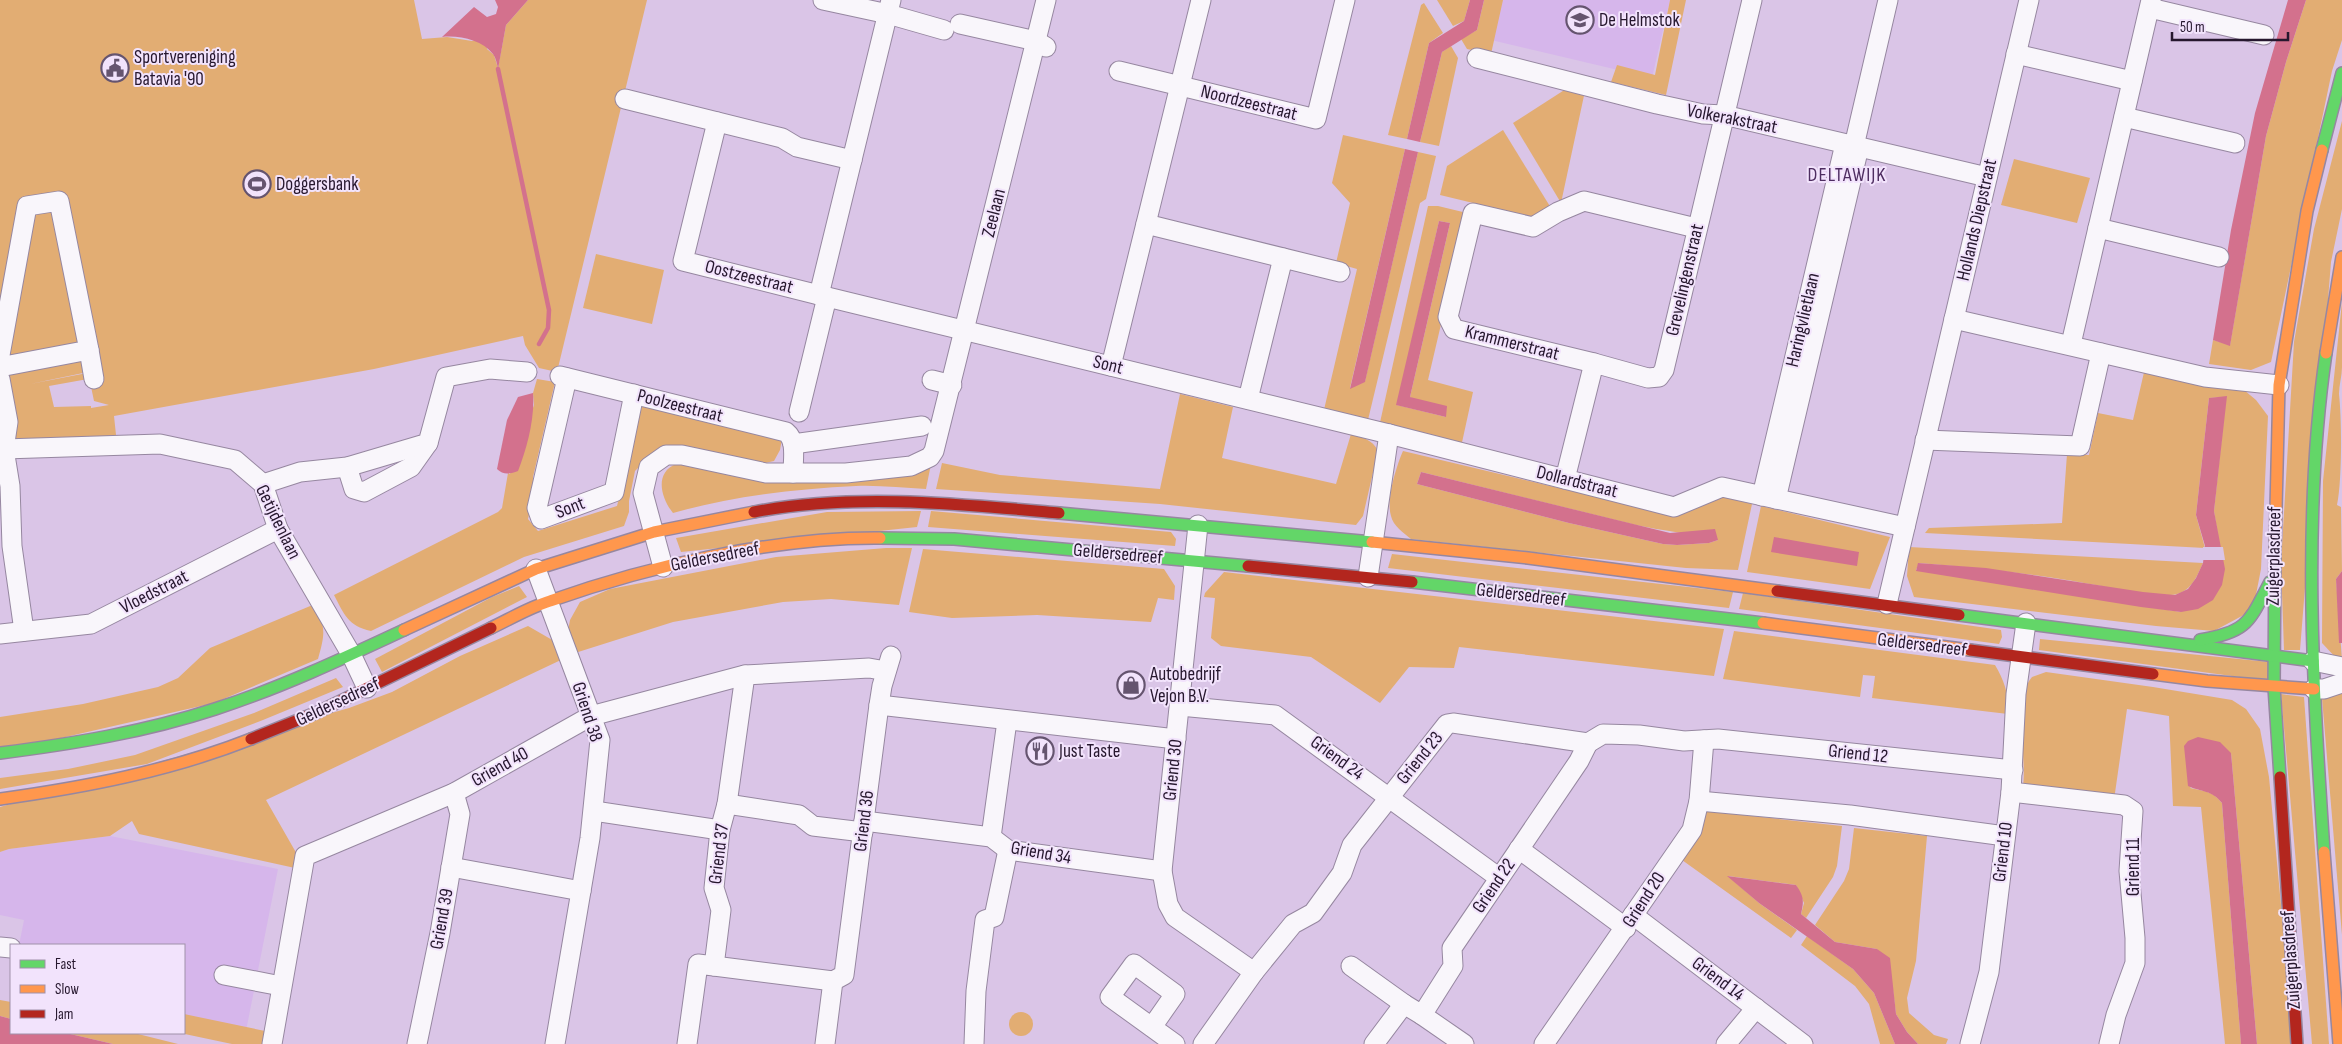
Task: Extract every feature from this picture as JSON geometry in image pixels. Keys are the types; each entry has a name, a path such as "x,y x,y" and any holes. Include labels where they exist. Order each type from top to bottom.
{"main road":[{"name":"Zuigerplasdreef","path":"2297,1044 2274,687 2274,574 2279,385 2307,211 2342,73"},
{"name":"Zuigerplasdreef","path":"2339,1044 2319,792 2311,589 2314,470 2319,404 2333,302 2342,257"},
{"name":"Geldersedreef","path":"0,753 64,745 164,724 265,692 311,673 536,569 654,532 771,510 847,502 940,503 1198,524 1374,542 1722,582 2026,623 2177,641 2313,661"},
{"name":"Geldersedreef","path":"0,799 76,788 163,768 225,749 282,728 548,602 663,567 769,547 847,538 954,540 1368,577 1714,617 2207,681 2314,689"},
{"path":"2177,641 2215,638 2243,625 2256,613 2274,574"},
{"path":"2207,681 2247,696"},
{"path":"2263,711 2277,750"}],"street":[{"path":"823,0 890,7 952,27 1041,44"},
{"name":"Zeelaan","path":"793,473 846,472 911,466 930,457 934,451 1041,44 1046,0"},
{"name":"Noordzeestraat","path":"1111,366 1201,0"},
{"name":"Noordzeestraat","path":"1180,86 1316,119 1345,0"},
{"name":"Grevelingenstraat","path":"1594,363 1648,378 1660,377 1664,370 1696,228 1752,0"},
{"name":"Haringvlietlaan","path":"1769,497 1888,0"},
{"name":"Hollands Diepstraat","path":"1887,604 2029,0"},
{"path":"2071,344 2151,4 2264,35"},
{"name":"Oostzeestraat","path":"717,122 683,261 823,296 852,160 890,7"},
{"path":"2016,54 2132,82"},
{"name":"Volkerakstraat","path":"1477,58 1658,104 1702,114 1724,115 1987,178"},
{"path":"1119,71 1180,86"},
{"path":"625,100 782,138 797,147 852,160"},
{"path":"2124,117 2235,143"},
{"path":"0,356 27,206 59,201 94,379"},
{"name":"Krammerstraat","path":"1594,363 1454,329 1448,317 1473,213 1534,227 1558,212 1584,201 1696,228"},
{"path":"1146,224 1340,272"},
{"path":"2098,228 2219,257"},
{"path":"1248,399 1282,258"},
{"path":"799,412 823,296"},
{"name":"Sont","path":"823,296 1388,434"},
{"path":"1954,319 2071,344 2101,353 2205,377 2279,385"},
{"path":"0,367 89,350"},
{"path":"1925,440 2080,446 2101,353"},
{"path":"1566,479 1594,363"},
{"path":"347,467 354,489 364,492 411,467 428,443 446,377 490,369 527,372"},
{"name":"Sont","path":"563,377 537,508 541,519 614,492 634,394"},
{"name":"Poolzeestraat","path":"563,377 786,432 791,436 793,444"},
{"path":"0,379 8,422 1,450 10,486 12,546 24,631"},
{"path":"932,380 952,386"},
{"path":"663,567 643,494 650,467 666,455 682,455 766,473 793,473 793,444 922,426"},
{"path":"1368,577 1388,434"},
{"name":"Dollardstraat","path":"1388,434 1674,507 1722,487 1905,527"},
{"path":"263,484 300,472 347,467 428,443"},
{"name":"Getijdenlaan","path":"1,450 160,444 235,460 263,484 278,529 351,654 367,688"},
{"name":"Griend 30","path":"1198,524 1162,871 1168,904 1176,917 1254,972"},
{"name":"Vloedstraat","path":"0,634 91,624 278,529"},
{"name":"Griend 38","path":"536,569 600,740 594,811 555,1044"},
{"name":"Griend 10","path":"1970,1044 1989,972 2011,792 2016,694 2026,623"},
{"path":"2313,661 2342,667"},
{"name":"Griend 40","path":"272,1044 305,856 454,793 591,716 745,675 869,668 889,664"},
{"name":"Griend 36","path":"825,1044 833,982 844,975 879,705 889,664"},
{"name":"Griend 37","path":"714,966 722,910 714,888 720,830 727,804 745,675"},
{"path":"2314,689 2324,689 2342,683"},
{"path":"879,705 1176,739"},
{"name":"Griend 24","path":"1180,706 1275,715 1390,796 1498,877"},
{"path":"991,837 1007,721"},
{"name":"Griend 23","path":"1203,1044 1254,972 1293,924 1313,913 1342,873 1352,845 1447,724 1453,723 1518,731 1588,743"},
{"path":"1588,743 1603,734 1639,735 1684,741 1704,740"},
{"name":"Griend 12","path":"1704,740 1718,739 2013,770"},
{"name":"Griend 20","path":"1544,1044 1692,830 1699,801 1704,740"},
{"name":"Griend 22","path":"1422,1015 1453,966 1452,948 1498,877 1579,761 1588,743"},
{"name":"Griend 11","path":"2011,792 2124,805 2134,811 2129,871 2135,938 2135,963 2116,1015 2109,1044"},
{"name":"Griend 39","path":"417,1044 460,814 454,793"},
{"path":"1699,801 1850,815 2005,836"},
{"name":"Griend 34","path":"727,804 799,814 813,826 863,827 991,837 1008,850 1162,871"},
{"path":"594,811 720,830"},
{"name":"Griend 14","path":"1519,849 1630,921 1756,1008 1803,1044"},
{"path":"974,1044 976,990 985,920 994,917 1008,850"},
{"path":"451,867 581,891"},
{"path":"687,1044 698,964 833,982"},
{"path":"1351,966 1464,1044"},
{"path":"224,975 281,986"},
{"path":"1374,1044 1404,1004"},
{"path":"1726,1044 1756,1008"},
{"path":"1152,1027 1175,1044"}],"shaded area":[{"name":"Doggersbank","path":"0,0 414,0 422,39 447,37 472,41 485,38 487,49 494,55 498,68 506,25 528,0 647,0 557,372 539,368 525,345 523,336 374,369 114,416 116,435 14,447 0,374","holes":["88,372 94,401 109,405 91,408 91,406 54,407 49,386 88,379 87,373 30,384"]},
{"path":"495,0 528,0 506,25 498,69 494,56 483,45 463,38 442,37 474,7 487,17 496,14 498,7"},
{"path":"1437,0 1470,0 1464,21 1453,26"},
{"path":"1470,0 1484,0 1477,30 1442,52 1420,142 1407,139 1429,43 1464,21"},
{"path":"1484,0 1503,0 1491,54 1467,49 1461,39 1477,30"},
{"name":"De Helmstok","path":"1500,0 1670,0 1652,78 1491,40"},
{"path":"1670,0 1686,0 1666,95 1611,82 1617,65 1655,75"},
{"path":"2288,0 2306,0 2286,62 2266,136 2230,346 2213,340 2231,230 2255,113"},
{"path":"2306,0 2342,0 2342,40 2332,71 2271,362 2251,370 2209,364 2213,340 2230,345 2266,136 2286,62"},
{"path":"1424,3 1443,33 1429,43 1407,139 1388,135 1421,5"},
{"path":"1451,46 1458,58 1439,146 1420,142 1442,52"},
{"path":"1569,87 1585,91 1561,203 1513,123"},
{"path":"2342,121 2342,209 2331,262 2300,650 2284,650 2281,564 2294,342 2314,229"},
{"path":"1503,130 1551,208 1535,218 1440,195 1447,166"},
{"path":"1343,135 1405,149 1350,388 1365,381 1418,152 1436,156 1426,199 1420,203 1367,424 1323,414 1357,269 1336,263 1350,203 1332,183"},
{"path":"1405,149 1418,152 1365,382 1350,389"},
{"path":"2014,159 2090,178 2077,223 2001,205"},
{"path":"1428,206 1438,206 1467,213 1428,380 1473,392 1461,447 1379,427","holes":["1439,221 1450,223 1410,397 1446,417 1397,405"]},
{"path":"1439,221 1450,223 1410,397 1447,406 1446,417 1396,405"},
{"path":"596,254 664,270 652,324 583,308"},
{"path":"2342,302 2342,367 2339,394 2341,467 2337,505 2341,507 2342,571 2336,579 2342,660 2338,660 2322,643 2323,481"},
{"path":"2145,368 2244,390 2256,400 2268,416 2261,569 2253,610 2214,631 2156,626 1914,597 1907,576 1909,547 2203,563 2187,589 2177,594 2169,595 2141,593 2049,577 1975,568 1919,563 1916,570 2181,612 2220,548 2214,511 2226,397 2209,398 2196,515 2205,548 1925,533 1929,528 2062,523 2067,454 2089,455 2098,413 2133,420"},
{"path":"537,379 555,382 533,477 533,498 528,519 538,531 617,506 642,406 782,439 780,450 774,461 765,463 672,446 652,454 635,471 629,501 629,512 624,526 524,557 371,631 357,626 344,613 334,595 498,512 502,508 508,473 510,474 534,405 533,393"},
{"path":"533,393 530,433 518,471 504,473 497,469 507,420 518,397"},
{"path":"1180,394 1233,407 1222,458 1336,484 1351,434 1370,441 1378,451 1363,516 1356,525 1160,504 936,489 942,463 1000,475 1160,489"},
{"path":"2227,396 2214,511 2225,569 2222,585 2213,600 2198,609 2181,612 2141,607 1916,571 1918,563 1986,568 2143,592 2175,595 2188,589 2203,563 2205,546 2196,515 2209,398"},
{"path":"1403,451 1672,515 1716,495 1752,504 1738,570 1686,568 1411,539 1394,523 1390,509 1392,484","holes":["1421,472 1636,525 1718,540 1709,543 1663,544 1569,523 1417,484"]},
{"path":"676,464 766,481 788,483 908,474 931,464 926,489 865,486 810,489 718,502 673,513 665,500 662,480 669,468"},
{"path":"1421,472 1670,533 1715,529 1718,540 1709,543 1663,544 1569,523 1417,484"},
{"path":"1761,506 1890,537 1870,589 1747,572"},
{"path":"921,511 917,527 681,552 676,538 827,512"},
{"path":"931,511 1171,532 1176,539 1175,546 928,527"},
{"path":"1774,537 1859,552 1857,566 1771,552"},
{"path":"886,548 912,548 899,605 831,599 783,602 673,622 575,653 568,631 570,620 580,602 610,589 776,557"},
{"path":"923,549 1164,569 1175,586 1174,600 1158,598 1151,622 1037,615 952,618 909,612"},
{"path":"1392,554 1733,592 1729,608 1388,568"},
{"path":"2342,571 2342,643 2339,643 2336,579"},
{"path":"1224,572 1724,629 1714,676 1459,647 1454,668 1409,667 1380,703 1311,657 1221,646 1211,638 1215,598 1204,597 1205,593"},
{"path":"519,586 527,597 382,672 375,659 492,597"},
{"path":"1743,593 2001,630 2002,637 1999,644 1739,609"},
{"path":"315,604 323,625 322,643 318,659 214,703 0,752 0,717 83,704 158,687 178,678 210,648"},
{"path":"528,626 554,641 563,659 266,800 298,856 295,868 139,834 132,821 110,836 9,849 0,852 0,807 349,708 392,692 460,656"},
{"path":"1734,631 1995,665 2006,689 2008,714 1872,698 1875,676 1863,675 1860,697 1723,679"},
{"path":"2040,639 2269,662 2269,681 2039,650"},
{"path":"2046,672 2232,700 2246,709 2260,729 2269,777 2294,1044 2257,1044 2231,753 2190,788 2212,794 2222,803 2241,1044 2225,1044 2201,807 2173,806 2169,716 2127,709 2114,800 2023,786 2023,699 2026,687 2032,677"},
{"path":"336,678 343,687 147,764 0,789 0,778 68,769 135,755 254,713"},
{"path":"2342,685 2342,935 2322,698"},
{"path":"2281,694 2304,697 2329,1044 2312,1044"},
{"path":"2198,737 2220,742 2231,753 2257,1044 2241,1044 2222,803 2210,793 2188,786 2184,746 2188,741"},
{"path":"1707,811 1842,826 1837,866 1833,877 1806,918 1801,914 1804,903 1796,885 1728,876 1759,903 1797,930 1791,938 1682,860"},
{"path":"1854,828 1927,836 1916,961 1907,998 1909,1013 1934,1035 1948,1039 1946,1044 1918,1044 1907,1032 1896,1014 1893,990 1877,949 1835,942 1815,925 1844,881 1849,869"},
{"path":"110,836 278,869 245,1036 185,1023 185,944 19,944 24,920 0,915 0,852 9,849"},
{"path":"1727,876 1796,885 1803,899 1801,914 1835,942 1877,949 1890,958 1896,1014 1907,1032 1918,1044 1895,1044 1874,993 1853,969 1759,903"},
{"path":"1807,936 1853,969 1874,993 1895,1044 1880,1044 1869,1004 1855,986 1801,945"},
{"path":"0,1000 10,1002 10,1019 0,1016"},
{"path":"1021,1012 1029,1016 1033,1024 1029,1032 1021,1036 1013,1032 1009,1024 1013,1016"},
{"path":"185,1014 265,1031 263,1044 232,1044 185,1034"},
{"path":"0,1016 10,1019 10,1034 70,1034 113,1044 0,1044"},
{"path":"70,1034 138,1034 178,1044 113,1044"}],"pier":[{"path":"2203,547 2223,547 2225,560 2201,560"}],"waterway":[{"path":"498,69 549,310 548,328 539,344"}],"traffic: fast":[{"path":"2322,150 2342,73"},
{"path":"2324,852 2313,665 2312,540 2314,477 2326,353"},
{"path":"1059,513 1372,542"},
{"path":"880,538 954,539 1248,566"},
{"path":"2275,550 2274,687 2280,777"},
{"path":"1412,582 1763,623"},
{"path":"2200,640 2216,637 2238,629 2251,616 2270,582"},
{"path":"1959,615 2313,661"},
{"path":"0,753 54,746 135,731 189,717 239,701 287,682 404,630"}],"traffic: slow":[{"path":"2275,550 2279,385 2307,211 2322,150"},
{"path":"2326,353 2342,257"},
{"path":"404,630 536,569 654,532 754,512"},
{"path":"491,628 528,610 588,588 670,565 756,548 798,542 880,538"},
{"path":"1372,542 1528,558 1777,591"},
{"path":"1763,623 1970,650"},
{"path":"2153,674 2207,681 2314,689"},
{"path":"0,799 96,783 159,769 251,739"},
{"path":"2324,852 2339,1044"}],"traffic: jam":[{"path":"754,512 791,506 829,503 906,502 983,506 1059,513"},
{"path":"1248,566 1412,582"},
{"path":"1777,591 1959,615"},
{"path":"251,739 318,712 491,628"},
{"path":"1970,650 2153,674"},
{"path":"2280,777 2297,1044"}],"place":[{"name":"De Helmstok","path":"1580,20"},
{"name":"Sportvereniging Batavia '90","path":"115,68"},
{"name":"Doggersbank","path":"257,184"},
{"name":"Autobedrijf Vejon B.V.","path":"1131,685"},
{"name":"Just Taste","path":"1040,751"}],"district":[{"name":"DELTAWIJK","path":"1847,175"}]}
